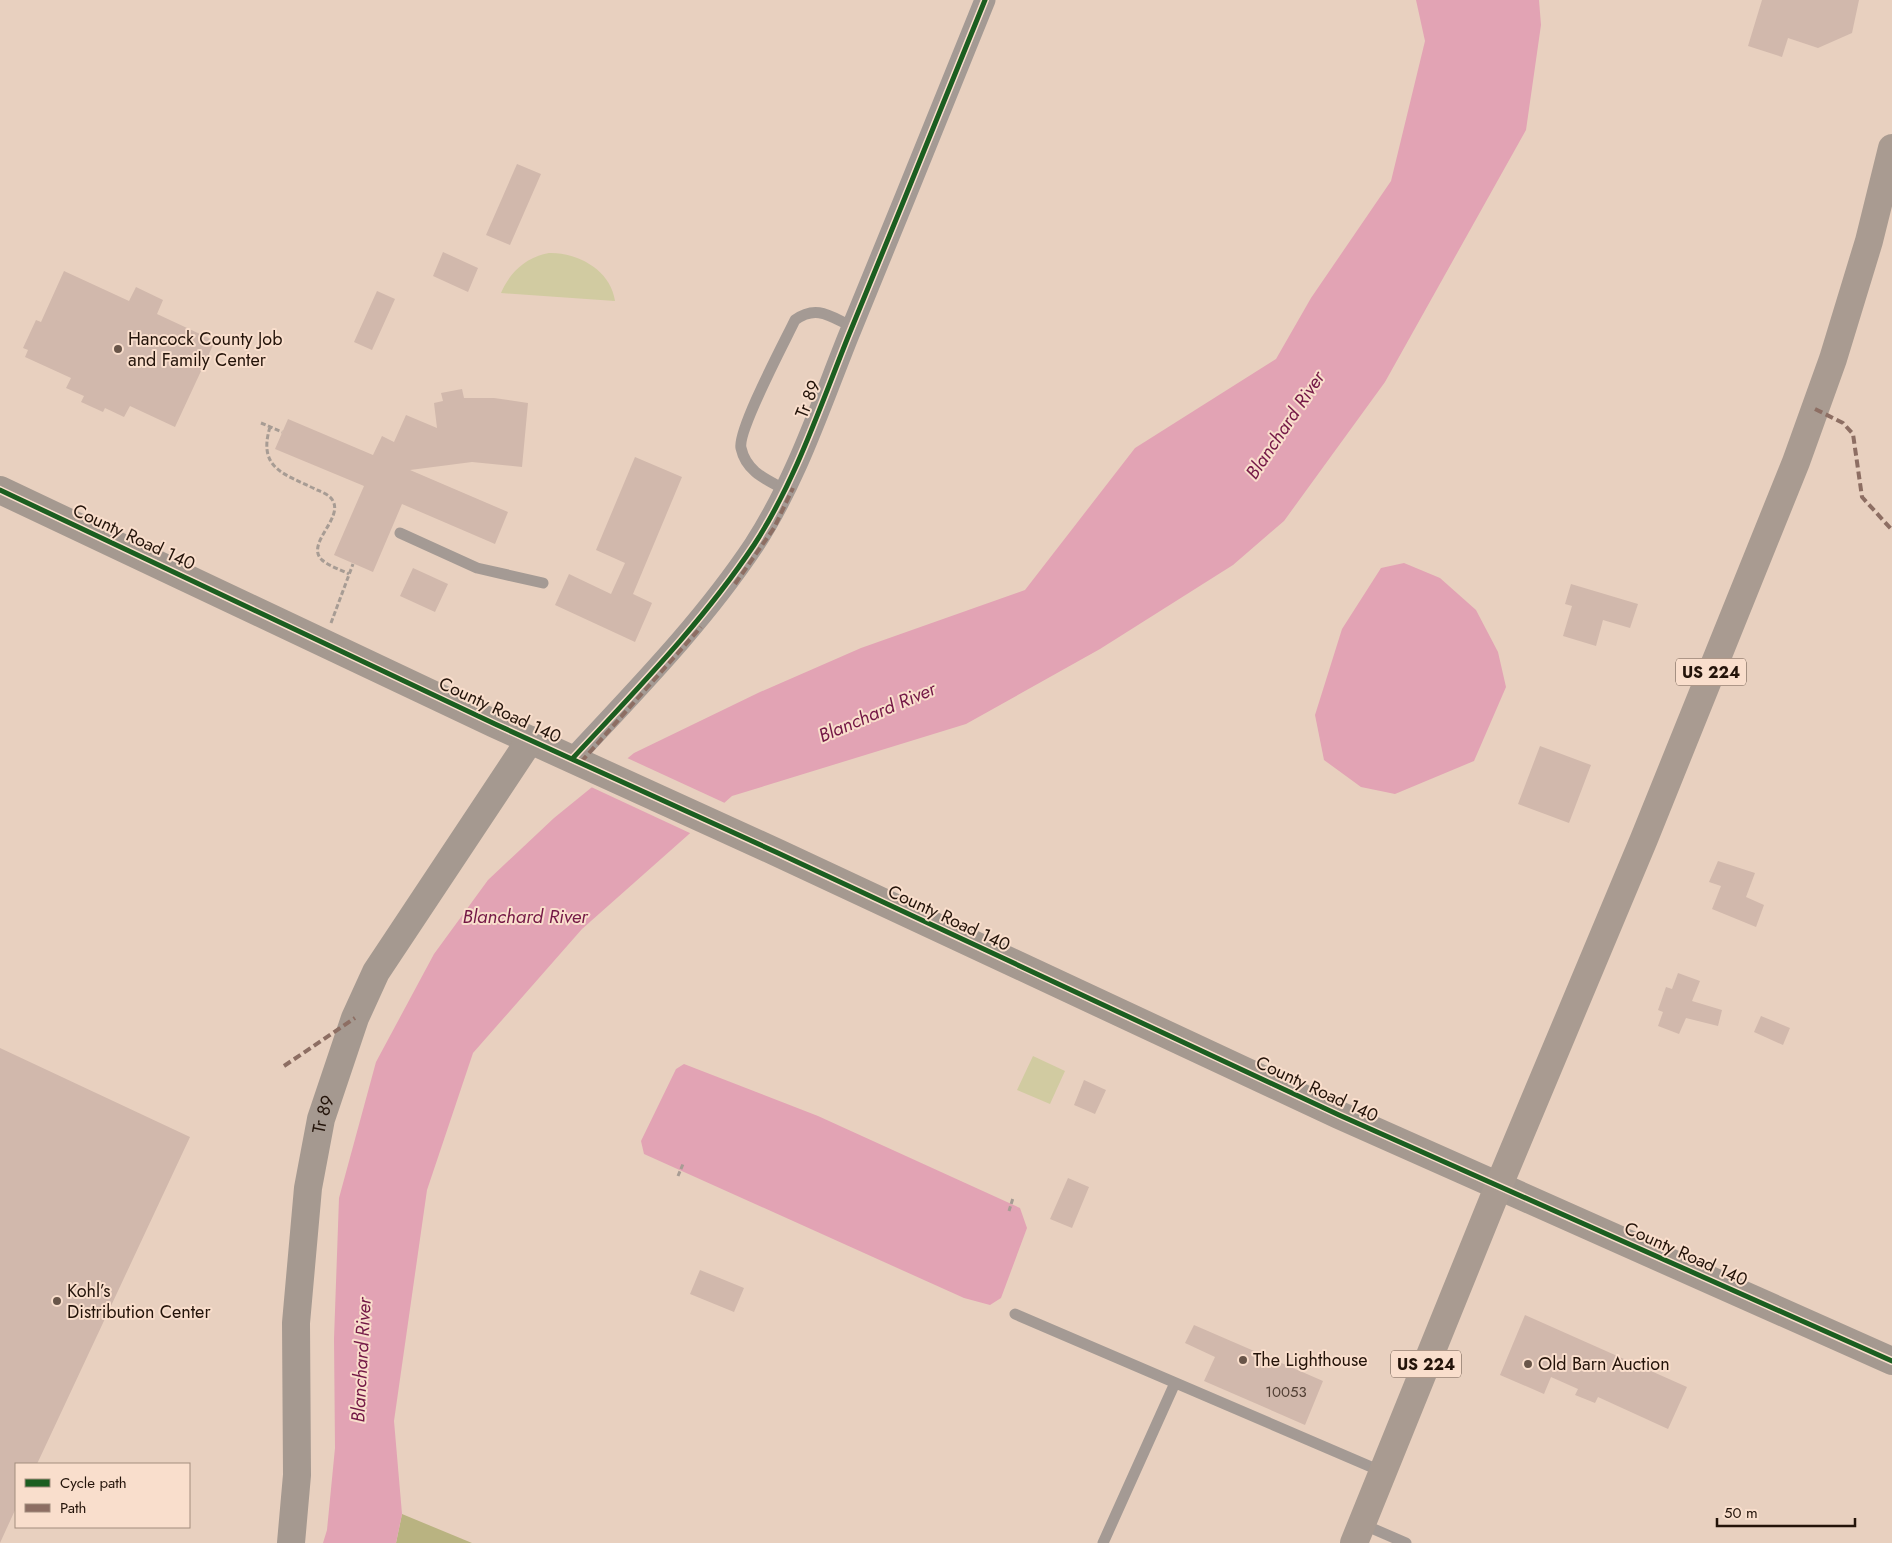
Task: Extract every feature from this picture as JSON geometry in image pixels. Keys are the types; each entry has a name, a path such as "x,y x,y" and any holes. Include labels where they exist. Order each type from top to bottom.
{"main road":[{"name":"US 224","path":"1358,1533 1499,1185 1644,839 1796,462 1833,359 1869,241 1892,148"}],"street":[{"name":"Tr 89","path":"582,763 661,663 714,600 754,545 784,489 853,327 985,0"},
{"name":"County Road 140","path":"0,490 530,740 778,853 1339,1115 1892,1361"},
{"name":"Tr 89","path":"291,1543 297,1475 296,1323 308,1188 321,1119 355,1018 376,972 530,740"}],"lane":[{"path":"784,489 754,472 746,461 740,446 746,425 795,320 806,312 814,311 853,327"},
{"path":"400,533 477,568 543,583"},
{"path":"1015,1314 1383,1472"},
{"path":"1102,1543 1175,1383"},
{"path":"1358,1533 1406,1543"}],"path":[{"path":"261,423 282,432"},
{"path":"270,427 266,441 266,452 272,464 282,473 326,494 333,501 335,511 318,546 318,556 323,561 350,574"},
{"path":"323,642 353,564"},
{"path":"678,1176 683,1164"},
{"path":"1009,1211 1013,1198"}],"shaded area":[{"path":"549,253 571,256 591,265 607,280 615,301 501,293 509,278 526,262"},
{"path":"1033,1056 1065,1071 1050,1104 1017,1090"},
{"path":"402,1514 472,1543 396,1543"}],"water":[{"name":"Blanchard River","path":"1416,0 1539,0 1541,25 1526,130 1385,382 1284,521 1233,565 1100,649 966,724 732,796 582,929 473,1053 427,1190 394,1421 402,1514 396,1543 323,1543 327,1530 335,1448 334,1339 339,1198 376,1062 434,954 488,880 554,818 634,753 760,692 861,648 1025,590 1135,448 1276,359 1311,298 1391,181 1425,41"},
{"path":"1404,563 1440,578 1476,610 1498,652 1506,687 1474,761 1395,794 1361,787 1324,760 1315,715 1342,629 1381,568"},
{"path":"684,1064 818,1116 1020,1208 1027,1228 1001,1298 990,1305 964,1298 644,1154 641,1141 676,1069"}],"pier":[{"path":"625,757 727,804 692,834 589,786"}],"building":[{"path":"1762,0 1859,0 1852,33 1818,48 1788,38 1782,57 1748,46"},
{"path":"517,164 541,174 510,245 486,235"},
{"path":"443,252 478,268 468,292 433,276"},
{"name":"Hancock County Job and Family Center","path":"64,271 129,301 136,287 163,300 157,314 215,341 175,427 130,406 124,417 105,408 103,412 81,402 84,396 66,388 71,378 25,357 28,350 23,348 36,320 41,322"},
{"path":"377,291 395,299 372,350 354,342"},
{"path":"462,389 464,398 494,398 528,403 522,467 472,462 410,470 508,512 495,544 402,504 373,572 334,555 364,486 275,449 288,419 373,455 382,436 394,442 406,415 437,428 434,403 443,401 441,393"},
{"path":"635,457 682,477 633,594 652,603 635,642 555,605 569,574 611,594 625,563 596,550"},
{"path":"413,568 448,584 435,612 400,596"},
{"path":"1571,584 1638,604 1630,628 1603,620 1596,646 1563,636 1572,606 1565,604"},
{"path":"1540,746 1591,765 1569,823 1518,804"},
{"path":"1718,861 1755,873 1746,897 1764,905 1756,927 1712,909 1721,886 1709,882"},
{"path":"1678,973 1700,981 1692,1001 1722,1010 1718,1026 1686,1018 1679,1034 1658,1026 1663,1012 1658,1010 1666,987 1672,989"},
{"path":"1761,1016 1790,1028 1783,1045 1754,1032"},
{"name":"Kohl’s Distribution Center","path":"0,1048 190,1137 37,1463 15,1463 15,1510 0,1543"},
{"path":"1084,1080 1106,1090 1095,1114 1074,1105"},
{"path":"1068,1178 1089,1187 1072,1228 1050,1219"},
{"path":"700,1270 744,1288 734,1312 690,1294"},
{"path":"1525,1315 1687,1387 1668,1429 1598,1397 1595,1403 1575,1395 1578,1389 1551,1377 1544,1394 1500,1375"},
{"name":"The Lighthouse","path":"1194,1325 1323,1381 1305,1425 1204,1381 1215,1357 1185,1343"}],"marked path":[{"path":"1815,409 1843,423 1853,434 1862,497 1892,530"},
{"path":"735,584 774,528 793,488"},
{"path":"581,762 701,627"},
{"path":"284,1066 355,1018"}],"cycle path":[{"path":"572,759 644,682 713,602 769,521 806,444 985,0"},
{"path":"0,490 495,724 778,853 1339,1115 1892,1361"}],"place":[{"name":"Hancock County Job and Family Center","path":"118,349"},
{"name":"Kohl’s Distribution Center","path":"57,1301"},
{"name":"The Lighthouse","path":"1243,1360"},
{"name":"Old Barn Auction","path":"1528,1364"}]}
